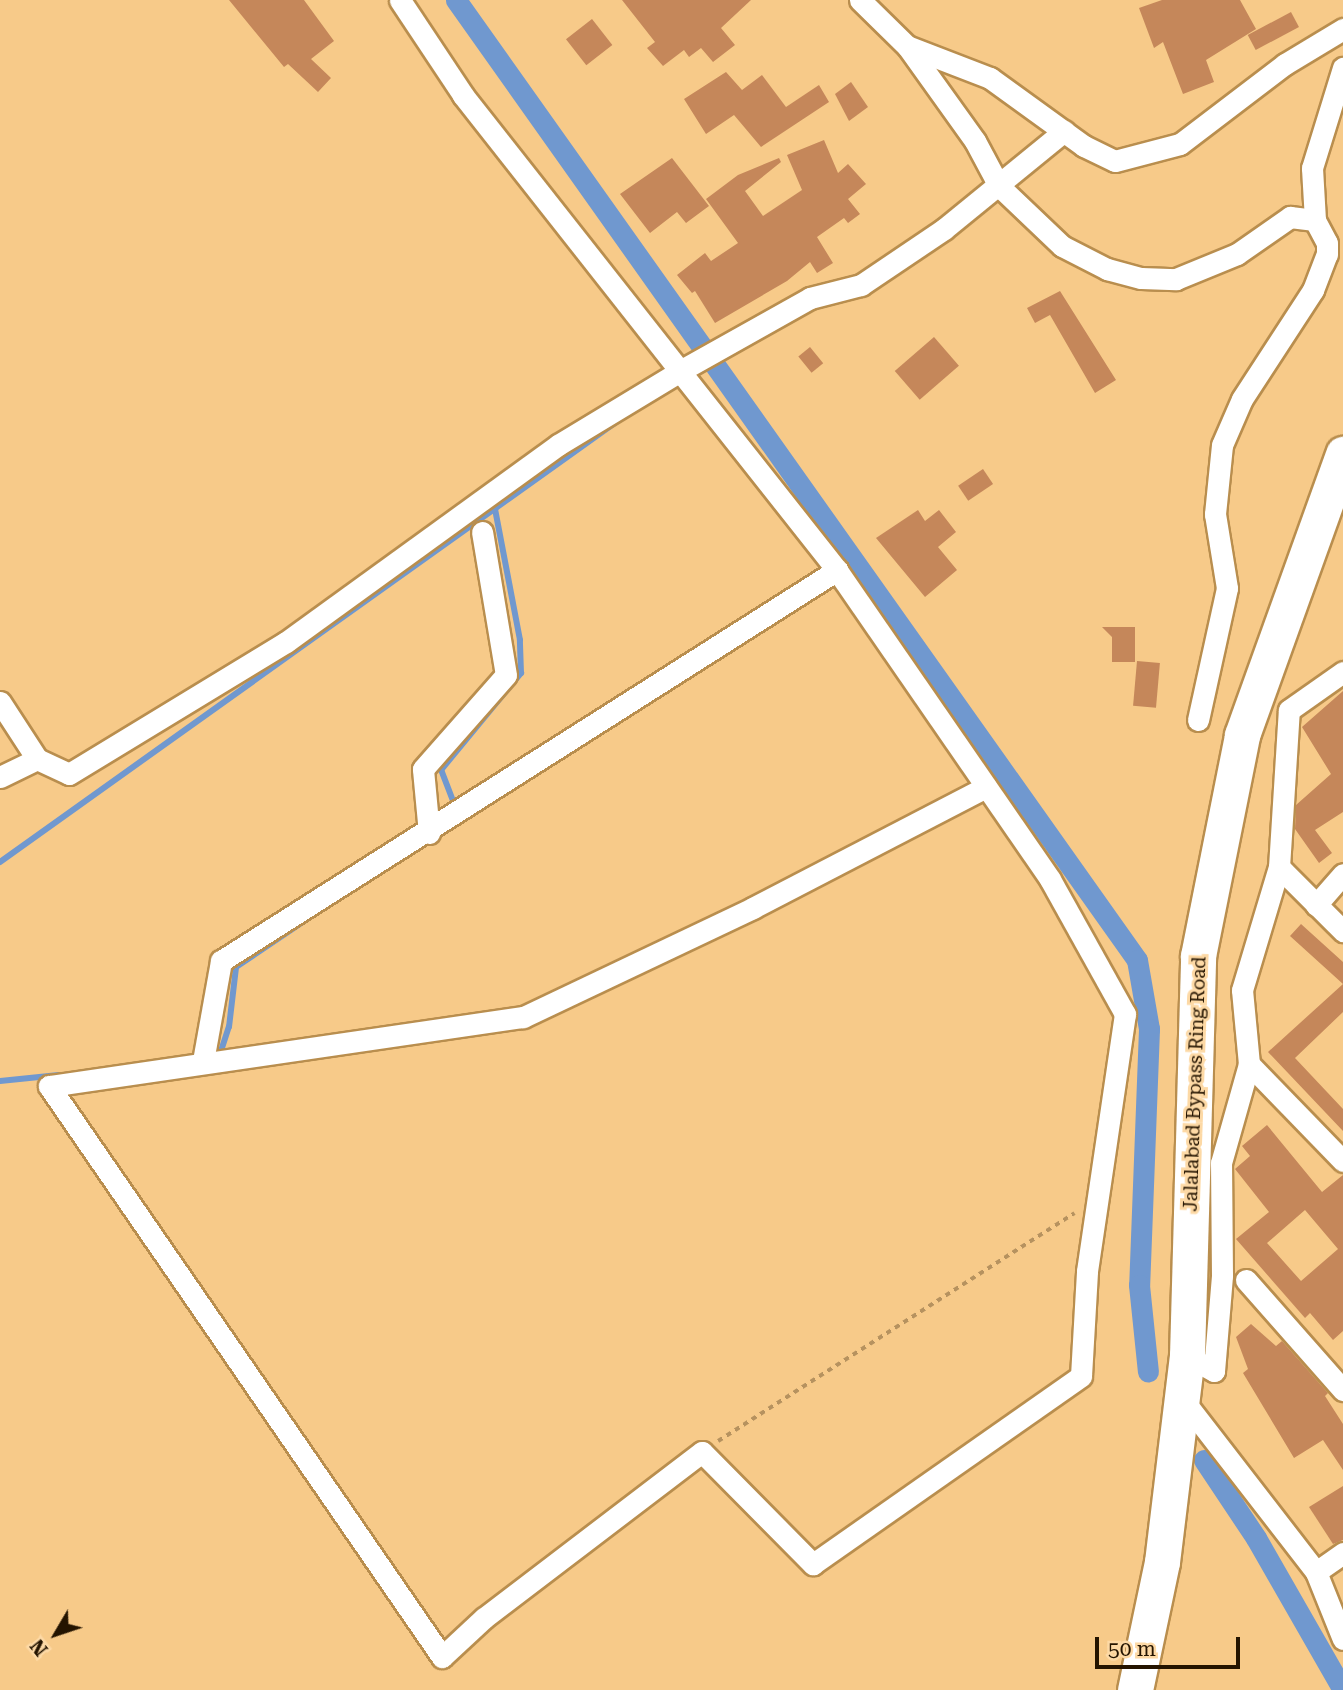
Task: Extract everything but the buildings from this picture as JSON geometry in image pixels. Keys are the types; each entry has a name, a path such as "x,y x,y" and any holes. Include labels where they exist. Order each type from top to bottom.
{"highway":[{"name":"Jalalabad Bypass Ring Road","path":"1135,1690 1162,1562 1180,1396 1187,1356 1198,956 1242,735 1343,454"}],"street":[{"path":"400,0 463,95 837,570 1050,879 1125,1014 1087,1271 1081,1376 813,1564 702,1452 484,1618 442,1657 49,1086 203,1061 523,1017 753,908 986,787"},
{"path":"860,0 907,46 975,141 999,186 1062,246 1107,269 1141,278 1176,279 1237,254 1290,217 1315,220"},
{"path":"907,46 990,78 1064,131 1115,161 1181,144 1285,64 1343,29"},
{"path":"1198,720 1227,588 1215,514 1222,445 1242,399 1313,290 1327,254 1328,243 1315,220 1312,168 1343,68"},
{"path":"0,702 37,759 69,774 286,642 558,445 680,371 810,298 861,285 944,229 1064,131"},
{"path":"429,833 423,769 506,675 482,532"},
{"path":"203,1061 221,961 429,833 837,570"},
{"path":"1187,1356 1214,1371 1222,1275 1220,1163 1249,1064 1242,990 1279,867 1290,710 1343,672"},
{"path":"0,777 37,759"},
{"path":"1279,867 1343,931"},
{"path":"1316,905 1343,874"},
{"path":"1249,1064 1343,1161"},
{"path":"1246,1280 1343,1390"},
{"path":"1180,1396 1316,1572 1343,1639"},
{"path":"1316,1572 1343,1553"}],"path":[{"path":"702,1452 1098,1198"}],"waterway":[{"path":"456,0 1137,960 1149,1029 1139,1285 1148,1372"},
{"path":"0,862 619,420"},
{"path":"455,806 441,770 521,673 520,640 495,509"},
{"path":"219,1057 229,1027 236,967 310,917"},
{"path":"0,1081 59,1075"},
{"path":"1204,1460 1256,1538 1343,1690"}]}
